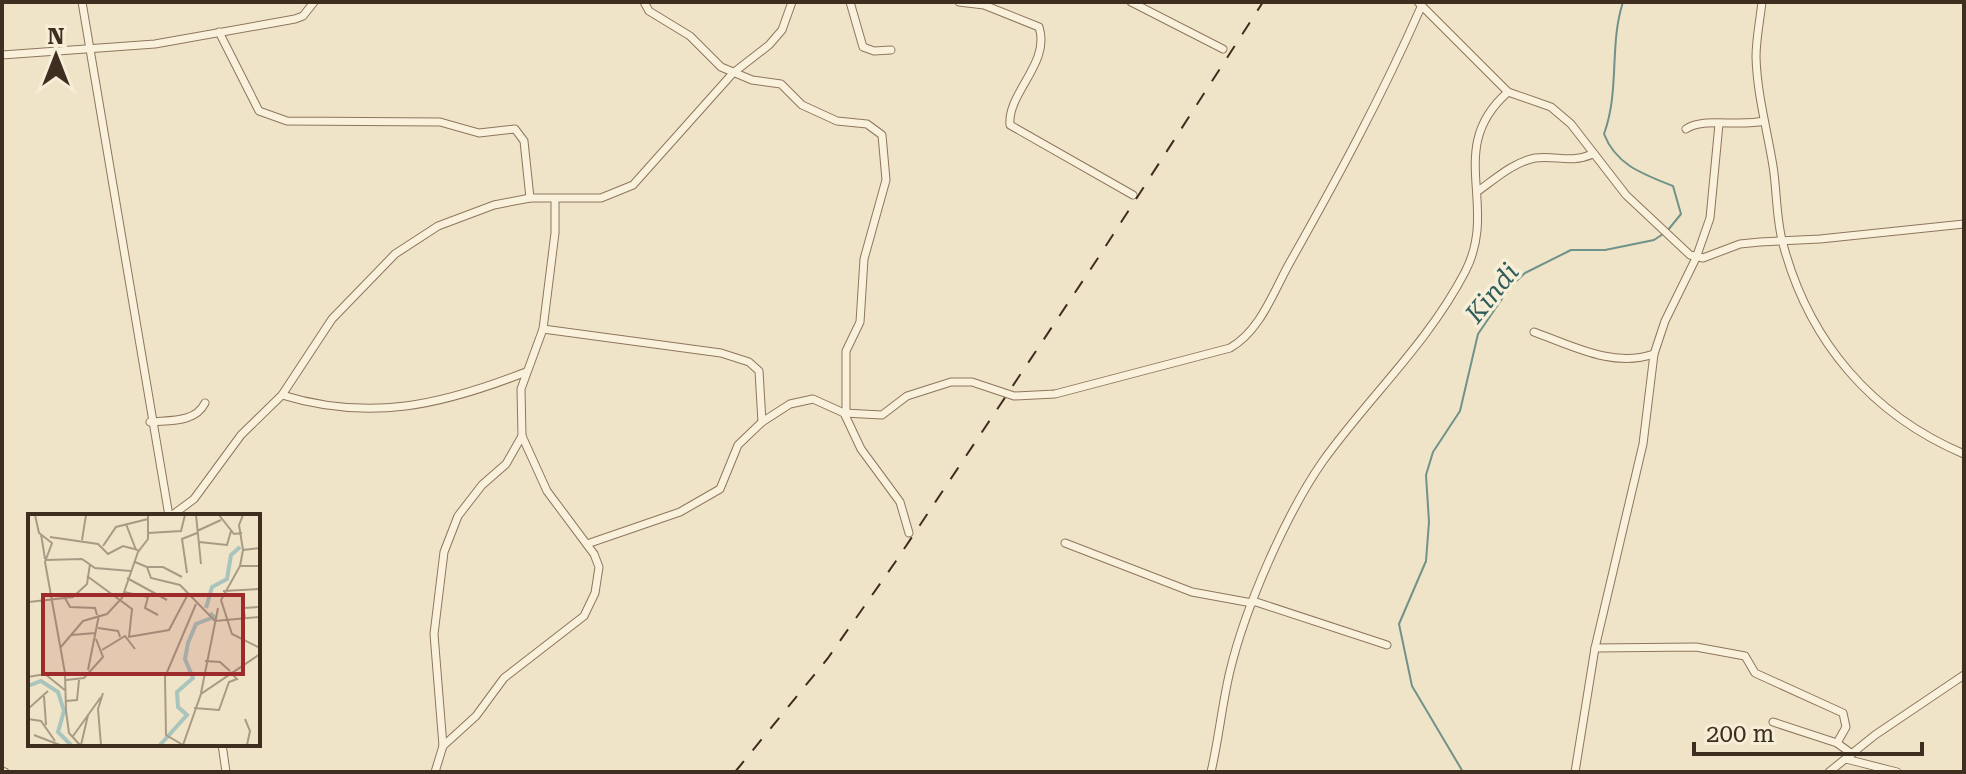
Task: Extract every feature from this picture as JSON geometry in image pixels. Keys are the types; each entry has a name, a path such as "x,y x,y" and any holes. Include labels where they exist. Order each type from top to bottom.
{"street":[{"path":"82,2 115,185 150,422 170,514"},
{"path":"2,55 155,44 295,19 303,16 314,2"},
{"path":"644,2 654,15 690,36 733,73 781,84 802,105 837,121 867,124 882,135 886,180 864,259 860,322 846,351 845,413 861,449 900,502 909,533"},
{"path":"173,514 194,499 241,435 282,395 326,327 395,254 438,226 467,214 530,198 601,198 633,185 733,73 769,45 782,30 792,2"},
{"path":"850,2 863,47 874,51 891,50"},
{"path":"959,2 984,5 1039,27 1041,42 1029,78 1010,115 1010,125 1133,195"},
{"path":"1131,2 1223,49"},
{"path":"1762,2 1756,54 1782,243 1819,330 1860,386 1902,422 1964,454"},
{"path":"587,544 680,512 720,489 725,484 738,445 762,422 790,404 813,399 845,413 882,415 907,396 962,381 1014,396 1055,394 1230,348 1243,340 1265,309 1387,85 1420,4 1508,92 1551,107 1579,132 1593,154 1650,220 1696,258"},
{"path":"219,32 259,111 267,116 287,121 440,122 479,133 515,129 524,141 530,198"},
{"path":"1211,772 1230,672 1253,602 1310,482 1404,364 1465,272 1476,244 1476,135 1487,114 1508,92"},
{"path":"1686,129 1697,122 1740,126 1764,121"},
{"path":"1575,772 1595,648 1643,444 1654,354 1673,301 1696,258 1710,218 1719,124"},
{"path":"1478,191 1527,161 1541,158 1566,162 1593,154"},
{"path":"443,746 476,716 504,678 590,608 599,567 587,544 547,491 522,436 519,408 526,372 543,329 555,233 555,200"},
{"path":"1696,258 1740,244 1782,243 1964,224"},
{"path":"543,329 721,353 749,362 759,371 762,422"},
{"path":"1534,332 1612,359 1627,361 1654,354"},
{"path":"282,395 336,408 409,406 443,402 526,372"},
{"path":"150,422 188,418 196,415 205,403"},
{"path":"435,772 443,746 434,634 444,552 458,516 482,485 506,464 522,436"},
{"path":"1065,543 1192,592 1253,602 1387,645"},
{"path":"1595,648 1696,647 1745,656 1755,673 1843,713 1846,727 1837,743"},
{"path":"1829,772 1964,675"},
{"path":"1773,722 1837,743 1849,756 1897,772"},
{"path":"222,746 226,772"}],"waterway":[{"name":"Kindi","path":"1623,2 1616,35 1612,101 1604,134 1623,161 1673,186 1681,214 1668,230"},
{"name":"Kindi","path":"1463,772 1412,686 1399,624 1426,561 1429,522 1426,475 1433,452 1460,411 1478,334 1510,287 1525,273 1571,250 1605,250 1654,240 1663,234"}],"railway":[{"path":"735,772 828,658 896,561 1098,258 1263,2"}]}
